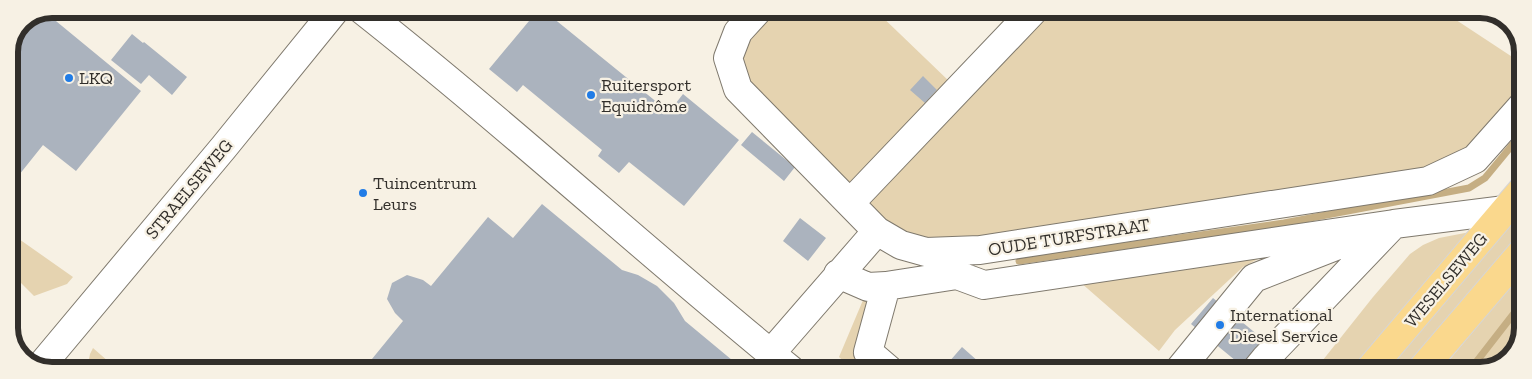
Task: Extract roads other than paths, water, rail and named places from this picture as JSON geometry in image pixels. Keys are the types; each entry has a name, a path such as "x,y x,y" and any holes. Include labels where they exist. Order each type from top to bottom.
{"main road":[{"name":"WESELSEWEG","path":"1376,362 1514,200"},
{"path":"1429,362 1514,261"}],"street":[{"name":"STRAELSEWEG","path":"45,361 224,148 330,17"},
{"path":"371,17 497,120 662,263 781,362 838,274 877,231"},
{"name":"OUDE TURFSTRAAT","path":"752,17 738,32 728,58 738,89 877,231 901,245 926,252 980,250 1428,181 1475,159 1514,115"},
{"path":"850,203 1027,17"},
{"path":"838,274 868,287 957,275 984,285 1394,224 1505,210"},
{"path":"1186,362 1254,278 1394,224"},
{"path":"1262,362 1394,224"},
{"path":"880,362 868,352 886,286"}],"waterway":[{"path":"1019,261 1284,223 1469,188 1485,178 1514,143"},
{"path":"1476,362 1514,313"}],"place":[{"name":"LKQ","path":"69,78"},
{"name":"Ruitersport Equidrôme","path":"591,95"},
{"name":"Tuincentrum Leurs","path":"363,193"},
{"name":"International Diesel Service","path":"1220,325"}]}
